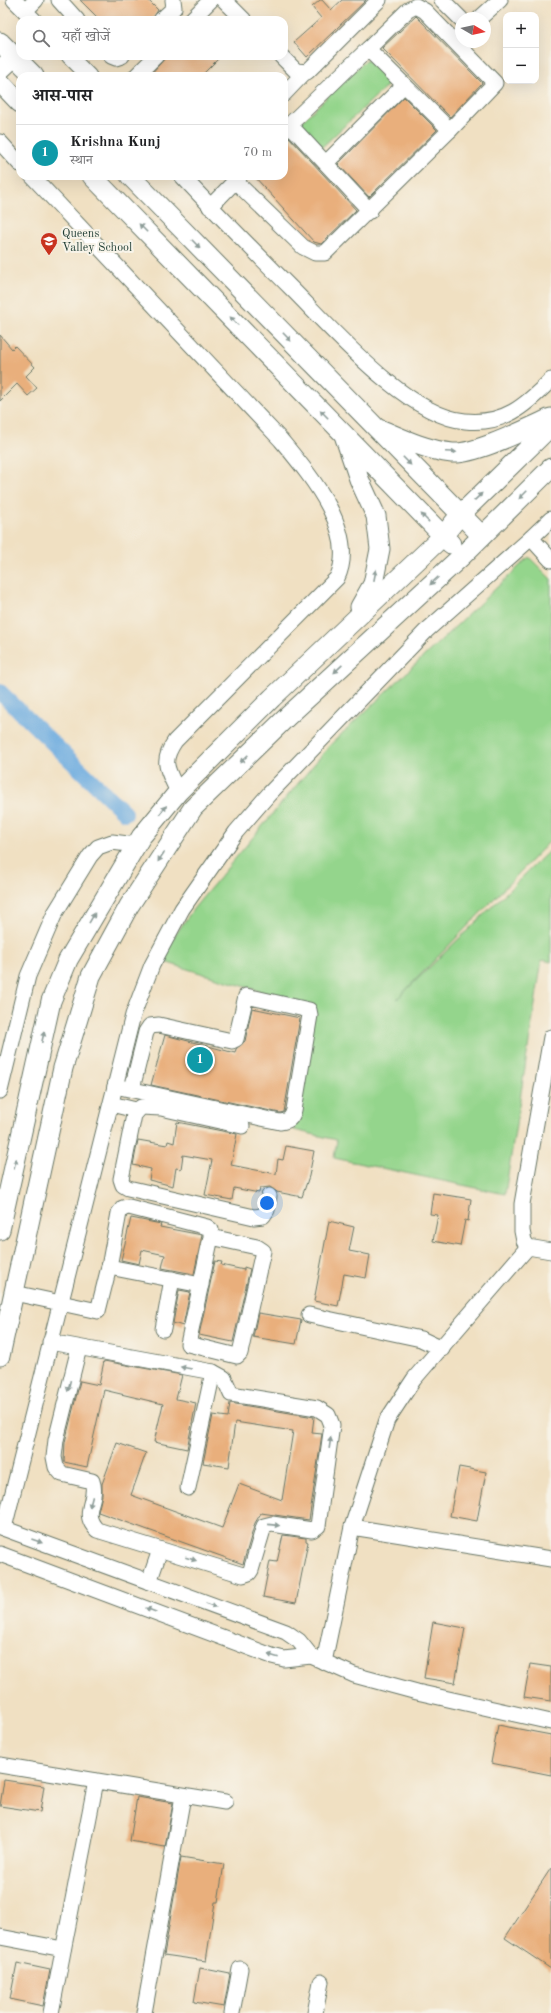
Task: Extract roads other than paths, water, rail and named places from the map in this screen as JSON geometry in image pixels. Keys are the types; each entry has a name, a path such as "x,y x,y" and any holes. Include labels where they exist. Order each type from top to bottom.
{"main road":[{"path":"0,42 15,56 0,70"},
{"path":"19,60 30,72"},
{"path":"0,82 16,99"},
{"path":"96,180 463,555"},
{"path":"134,180 482,536"},
{"path":"375,428 423,447 454,453 488,445 551,418"},
{"path":"0,1230 51,1001 68,960 136,845 178,792 272,698 443,536 460,515 551,426"},
{"path":"343,434 359,479 376,516 380,549 373,584 352,622"},
{"path":"0,1356 63,1068 91,976 129,906 193,808 288,716 463,555 551,468"}],"street":[{"path":"14,0 29,15 36,0"},
{"path":"59,0 73,16"},
{"path":"195,16 211,0"},
{"path":"224,0 240,16"},
{"path":"288,90 379,0"},
{"path":"442,0 455,13"},
{"path":"487,12 500,0"},
{"path":"165,16 171,11 175,1"},
{"path":"238,180 303,247 315,253 321,254 330,250 370,211 495,83 419,6 412,7 288,127"},
{"path":"368,49 450,130"},
{"path":"73,60 85,72"},
{"path":"140,72 152,60"},
{"path":"285,60 296,71 304,73"},
{"path":"326,163 404,85"},
{"path":"288,129 326,163 370,211"},
{"path":"0,142 16,160"},
{"path":"36,180 281,440 308,473 324,498 342,542 342,566 336,578 175,741 167,752 166,769 178,792"},
{"path":"186,180 379,375 431,412 464,421 489,421 508,416 532,398 551,380"},
{"path":"210,206 236,180"},
{"path":"551,519 426,631 269,794 236,832 182,909 152,965 133,1015 2,1528 286,1632 299,1641 318,1659 354,1675 376,1682 551,1722"},
{"path":"531,538 551,560"},
{"path":"0,1092 28,976 55,913 90,856 98,848 105,843 112,842 136,845"},
{"path":"115,1086 280,1122 286,1121 292,1117 294,1110 309,1010 246,996 236,1039 232,1041 159,1025 150,1026 146,1032 132,1089"},
{"path":"551,1037 522,1204 522,1231 524,1241 528,1247 551,1251"},
{"path":"110,1104 136,1110 144,1106 151,1106 242,1126"},
{"path":"136,1110 121,1178 123,1185 126,1187 254,1217 263,1216 265,1214 269,1196"},
{"path":"14,1293 98,1311 109,1266 119,1213 123,1208 129,1208 207,1227 211,1230 211,1237 188,1344 237,1356 240,1353 263,1251 257,1247 211,1237"},
{"path":"318,1659 352,1527 387,1420 414,1379 442,1349 528,1247"},
{"path":"109,1266 201,1285"},
{"path":"162,1329 172,1279"},
{"path":"309,1315 421,1339 442,1349"},
{"path":"50,1342 213,1372 224,1378 231,1394 317,1408 328,1415 332,1424 318,1526 312,1530 272,1524 264,1526 251,1570 246,1575 238,1574 97,1530 90,1523 88,1513 95,1489 92,1481 62,1474 56,1467 54,1457 56,1440 79,1348"},
{"path":"188,1488 213,1372"},
{"path":"352,1527 551,1559"},
{"path":"149,1582 160,1550"},
{"path":"0,1554 272,1656 284,1659 318,1659"},
{"path":"1,1769 96,1781 225,1802"},
{"path":"51,2013 96,1781"},
{"path":"144,2013 183,1796"},
{"path":"0,1937 63,1949"},
{"path":"232,2013 240,1969"},
{"path":"315,2013 320,1982"}],"waterway":[{"path":"0,692 125,813"}],"place":[{"name":"Queens Valley School","path":"49,256"},
{"name":"Krishna Kunj","path":"200,1060"}]}
